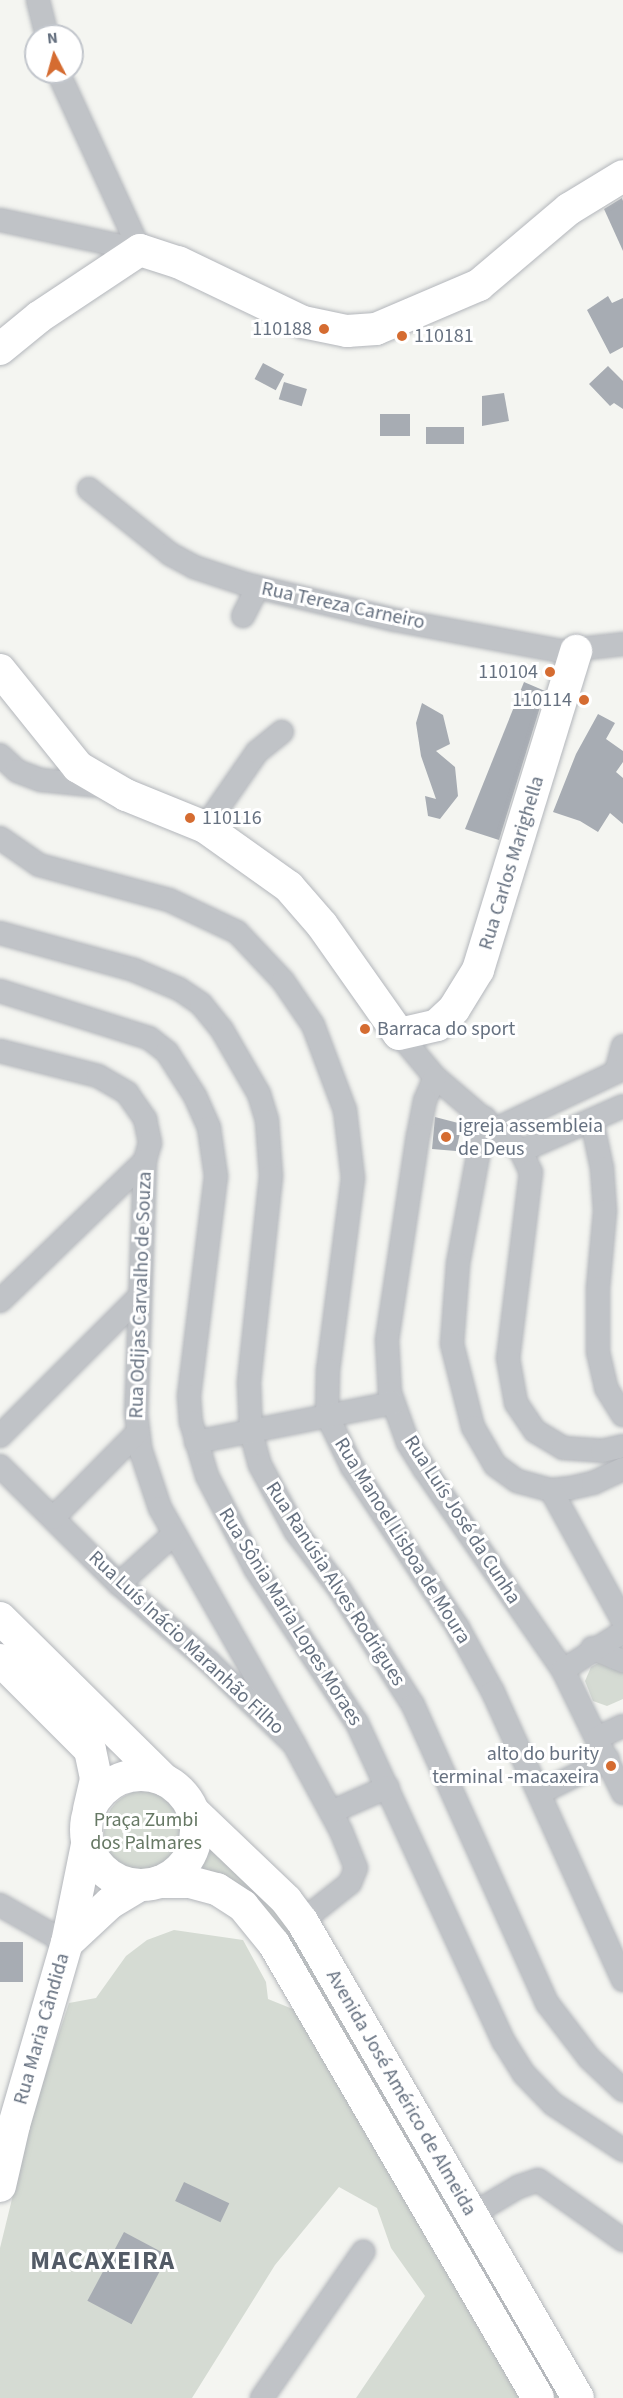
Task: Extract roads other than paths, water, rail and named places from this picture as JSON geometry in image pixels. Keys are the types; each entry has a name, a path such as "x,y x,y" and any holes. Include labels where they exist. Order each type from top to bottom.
{"street":[{"path":"38,0 44,24"},
{"path":"64,84 140,250"},
{"path":"0,220 140,250 187,266 303,322 347,332 376,329 479,285 569,209 623,176"},
{"path":"0,349 39,317 140,250"},
{"name":"Rua Tereza Carneiro","path":"89,489 170,554 194,567 257,588 395,620 576,651 623,644"},
{"path":"243,616 257,588"},
{"name":"Rua Carlos Marighella","path":"407,1044 437,1025 454,1009 478,970 576,651"},
{"path":"0,670 70,760 111,787 205,827 296,894 322,925 407,1044 435,1077 521,1151 531,1182 508,1358 512,1393 535,1431 556,1444 602,1451 623,1446"},
{"path":"205,827 257,752 282,732"},
{"path":"0,755 17,771 41,780 111,787"},
{"name":"Rua Manoel Lisboa de Moura","path":"0,837 39,865 169,900 237,932 283,981 313,1025 345,1110 353,1178 328,1370 327,1415 352,1467 458,1628 540,1792 623,1980"},
{"name":"Rua Ranúsia Alves Rodrigues","path":"0,933 134,970 179,988 201,1004 222,1030 259,1094 267,1121 271,1194 250,1358 251,1432 260,1465 278,1501 397,1677 433,1744 547,2003 589,2058 623,2090"},
{"name":"Rua Sônia Maria Lopes Moraes","path":"0,991 129,1030 156,1042 178,1067 205,1115 213,1151 215,1200 190,1385 196,1442 226,1517 357,1723 482,1998 524,2074 553,2104 623,2150"},
{"path":"490,1123 620,1070 623,1046"},
{"name":"Rua Odijas Carvalho de Souza","path":"0,1051 98,1076 127,1093 141,1110 149,1133 145,1161 139,1297 137,1433 152,1490 174,1534 294,1744"},
{"name":"Rua Luís José da Cunha","path":"435,1077 425,1100 418,1135 387,1340 393,1403 408,1443 425,1470 564,1670 616,1728 608,1759 623,1793"},
{"path":"521,1151 623,1106"},
{"path":"592,1121 602,1168 605,1211 598,1288 598,1352 606,1388 623,1415"},
{"path":"490,1123 458,1263 452,1344 473,1427 495,1465 517,1481 551,1490 593,1483 623,1468"},
{"path":"0,1301 145,1161"},
{"path":"0,1436 139,1297"},
{"path":"196,1442 393,1403"},
{"path":"53,1518 137,1433"},
{"name":"Rua Luís Inácio Maranhão Filho","path":"0,1466 119,1584 209,1662 294,1744 352,1855 355,1873 341,1891 302,1921"},
{"path":"551,1490 623,1621"},
{"path":"119,1584 174,1534"},
{"path":"0,1618 164,1780"},
{"path":"564,1670 592,1648 623,1632"},
{"path":"209,1662 232,1637"},
{"path":"592,1648 623,1661"},
{"path":"0,1660 90,1750 96,1779 89,1810 87,1845 107,1873 149,1883 178,1870 191,1853 195,1832 193,1811 176,1787 164,1780 149,1775 119,1779 106,1787 89,1810"},
{"path":"540,1792 608,1759"},
{"path":"331,1812 388,1787"},
{"name":"Avenida José Américo de Almeida","path":"193,1811 286,1900 302,1921 578,2398"},
{"name":"Rua Maria Cândida","path":"0,2186 7,2125 67,1943 87,1845"},
{"name":"Avenida José Américo de Almeida","path":"149,1883 190,1882 217,1889 243,1906 274,1944 538,2398"},
{"name":"Rua Maria Cândida","path":"67,1943 110,1903 149,1883"},
{"path":"0,1905 67,1943"},
{"path":"471,2215 518,2187 538,2180 623,2240"},
{"path":"262,2398 363,2252"}],"place":[{"name":"110188","path":"324,329"},
{"name":"110181","path":"402,336"},
{"name":"110104","path":"550,672"},
{"name":"110114","path":"584,700"},
{"name":"110116","path":"190,818"},
{"name":"Barraca do sport","path":"365,1029"},
{"name":"igreja assembleia de Deus","path":"446,1137"},
{"name":"alto do burity terminal -macaxeira","path":"611,1766"}],"district":[{"name":"MACAXEIRA","path":"103,2261"}],"park label":[{"name":"Praça Zumbi dos Palmares","path":"146,1832"}]}
